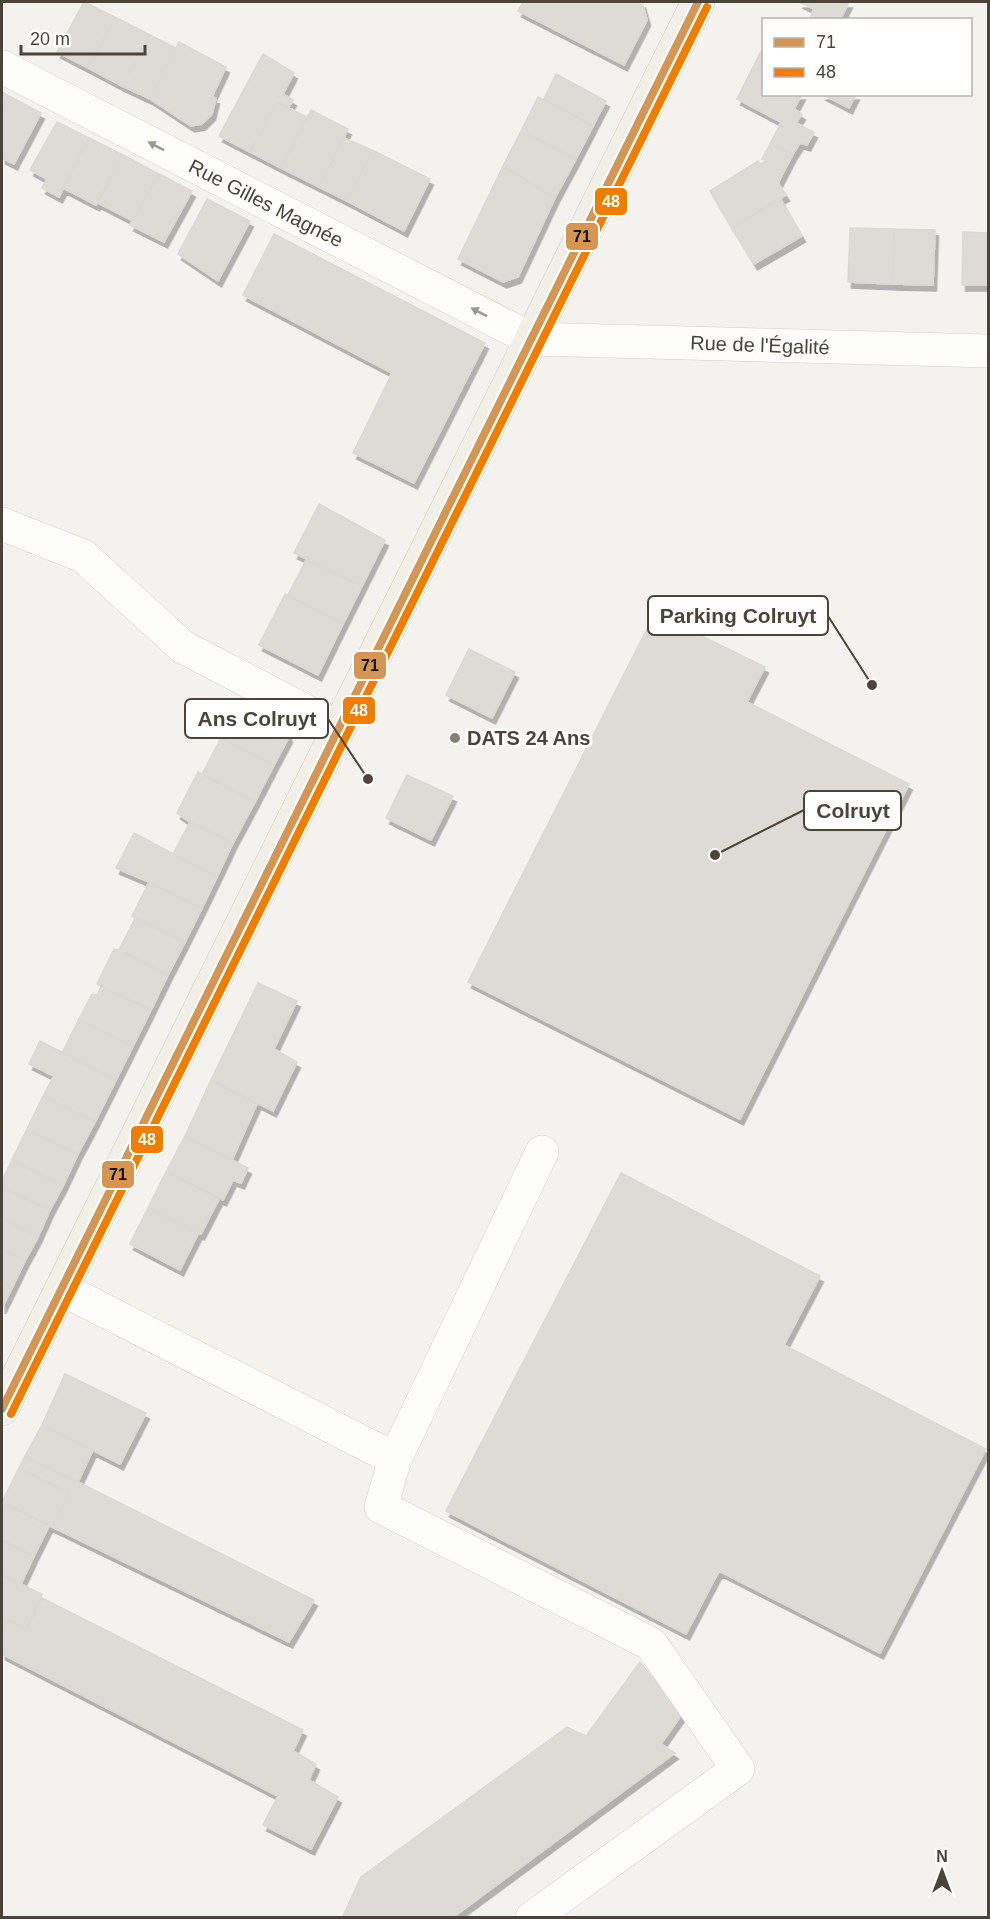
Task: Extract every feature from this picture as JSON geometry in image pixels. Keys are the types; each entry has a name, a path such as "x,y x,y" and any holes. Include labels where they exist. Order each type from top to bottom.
{"main road":[{"path":"2,1409 698,2"}],"street":[{"name":"Rue Gilles Magnée","path":"2,67 531,339"},
{"name":"Rue de l'Égalité","path":"531,339 988,351"},
{"path":"2,524 83,555 183,647 338,728"},
{"path":"532,1917 738,1769 651,1644 381,1507 395,1459 542,1152"},
{"path":"62,1289 395,1459"}],"building":[{"path":"84,2 115,17 88,68 57,52"},
{"path":"523,2 642,2 647,20 624,65 518,11"},
{"path":"799,2 849,2 841,18 810,18 814,9"},
{"path":"115,17 150,35 122,86 88,68"},
{"path":"150,35 176,48 150,99 122,86"},
{"path":"179,42 226,67 212,97 216,98 212,114 202,124 191,126 150,99"},
{"path":"762,50 762,64 756,61"},
{"path":"263,54 294,73 283,94 293,100 289,107 277,102 250,152 219,136"},
{"path":"756,61 762,64 762,96 801,96 794,109 802,114 796,123 814,132 807,145 800,143 793,154 770,144 781,122 737,99"},
{"path":"556,74 606,101 593,126 544,99"},
{"path":"2,92 9,96 2,109"},
{"path":"9,96 41,113 14,164 2,158 2,109"},
{"path":"826,96 855,96 849,108"},
{"path":"538,97 593,126 576,159 521,131"},
{"path":"277,102 307,117 281,168 250,152"},
{"path":"311,110 348,129 319,187 281,168"},
{"path":"57,122 89,138 59,197 42,188 47,179 30,170"},
{"path":"521,131 576,159 555,198 503,166"},
{"path":"89,138 123,155 96,205 63,188"},
{"path":"344,138 372,150 347,201 319,187"},
{"path":"770,144 793,154 778,183 786,195 732,228 710,191 758,161 760,164 767,161 762,159"},
{"path":"372,150 430,179 404,231 347,201"},
{"path":"123,155 159,174 133,221 98,203"},
{"path":"503,166 555,198 518,277 503,282 458,259"},
{"path":"159,174 192,191 164,242 130,225"},
{"path":"780,198 802,236 754,264 732,228"},
{"path":"207,199 250,221 218,281 178,254"},
{"path":"850,228 894,229 892,284 848,282"},
{"path":"894,229 935,230 933,285 892,284"},
{"path":"963,232 988,233 988,285 962,285"},
{"path":"274,234 485,343 414,483 353,453 392,373 243,295"},
{"path":"319,504 385,540 362,586 294,553"},
{"path":"306,560 362,586 343,624 288,595"},
{"path":"285,594 343,624 318,675 259,645"},
{"path":"655,613 765,667 747,702 909,784 740,1119 468,982"},
{"path":"469,649 515,672 492,718 446,695"},
{"path":"238,701 285,725 289,737 274,765 218,737"},
{"path":"221,738 274,765 255,802 202,774"},
{"path":"198,772 255,802 233,843 177,813"},
{"path":"407,775 453,796 431,840 386,818"},
{"path":"190,822 233,843 217,877 173,854"},
{"path":"134,833 217,877 202,908 116,868"},
{"path":"149,882 202,908 185,942 132,916"},
{"path":"135,918 185,942 168,975 119,950"},
{"path":"114,949 168,975 151,1010 97,984"},
{"path":"258,983 297,1001 274,1049 297,1062 273,1111 211,1080"},
{"path":"101,987 151,1010 133,1046 79,1019 92,994 97,995"},
{"path":"79,1019 133,1046 116,1080 62,1053"},
{"path":"40,1041 116,1080 95,1122 43,1096 54,1076 29,1064"},
{"path":"211,1080 257,1104 232,1160 185,1136"},
{"path":"43,1096 95,1122 78,1154 27,1129"},
{"path":"27,1129 78,1154 63,1186 12,1160"},
{"path":"185,1136 248,1168 241,1183 233,1180 223,1200 166,1172"},
{"path":"12,1160 63,1186 50,1210 2,1187 2,1181"},
{"path":"166,1172 219,1199 201,1234 148,1208"},
{"path":"621,1173 820,1276 784,1345 986,1449 880,1653 719,1571 686,1634 446,1511"},
{"path":"2,1187 50,1210 38,1237 2,1218"},
{"path":"148,1208 198,1234 180,1270 130,1244"},
{"path":"2,1218 38,1237 25,1261 2,1250"},
{"path":"2,1250 25,1261 12,1288 2,1282"},
{"path":"2,1282 12,1288 2,1308"},
{"path":"65,1374 146,1413 120,1464 42,1425"},
{"path":"42,1425 93,1450 78,1482 25,1456"},
{"path":"25,1456 314,1600 289,1642 52,1527 69,1493 19,1468"},
{"path":"19,1468 69,1493 52,1527 2,1502"},
{"path":"2,1502 49,1526 34,1556 2,1540"},
{"path":"2,1540 34,1556 21,1584 2,1575"},
{"path":"2,1575 42,1594 27,1629 8,1620 2,1632"},
{"path":"42,1598 303,1730 293,1751 316,1764 309,1780 338,1797 311,1849 263,1825 278,1796 2,1654 2,1632 8,1620 27,1629"},
{"path":"640,1662 682,1714 661,1744 675,1753 452,1918 342,1918 361,1877 567,1727 586,1736"}],"transit line":[{"name":"71","path":"2,1409 698,2"},
{"name":"48","path":"11,1414 707,7"}],"place":[{"name":"Parking Colruyt","path":"872,685"},
{"name":"DATS 24 Ans","path":"455,738"},
{"name":"Ans Colruyt","path":"368,779"},
{"name":"Colruyt","path":"715,855"}]}
